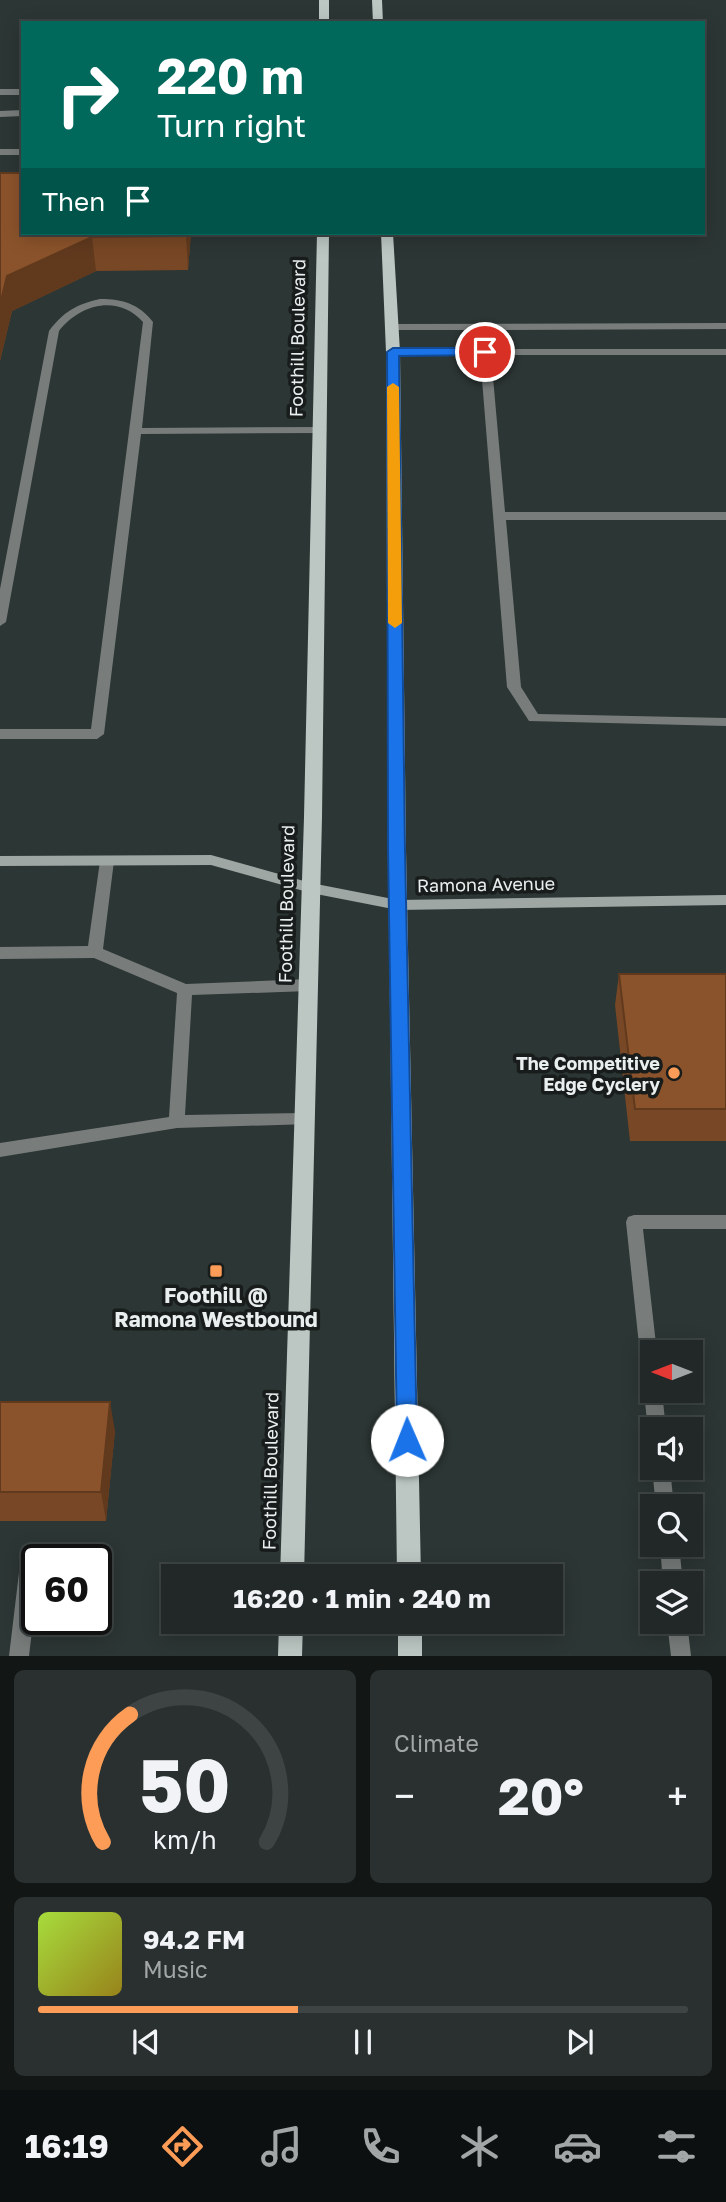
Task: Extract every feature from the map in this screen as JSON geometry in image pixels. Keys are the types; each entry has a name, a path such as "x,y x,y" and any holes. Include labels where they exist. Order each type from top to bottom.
{"main road":[{"path":"324,0 324,21"},
{"path":"377,0 378,21"},
{"name":"Foothill Boulevard","path":"292,1564 309,985 323,235"},
{"path":"387,235 393,352 398,905 409,1564"},
{"path":"290,1656 291,1634"},
{"path":"410,1634 410,1656"}],"street":[{"name":"Ramona Avenue","path":"0,861 211,860 311,888 398,905 726,900"}],"lane":[{"path":"0,92 21,92"},
{"path":"0,114 21,113"},
{"path":"0,152 21,152"},
{"path":"0,622 54,331 60,320 80,306 121,302 140,309 148,322 97,734 0,734"},
{"path":"391,327 726,326"},
{"path":"483,327 514,687 534,718 726,722"},
{"path":"393,352 726,352"},
{"path":"136,431 321,430"},
{"path":"499,516 726,516"},
{"path":"95,952 107,861"},
{"path":"0,953 95,952 185,990 309,985"},
{"path":"177,1122 185,990"},
{"path":"0,1150 177,1122 304,1119"},
{"path":"656,1417 634,1222 726,1222"},
{"path":"678,1634 681,1656"},
{"path":"19,1656 22,1635"}],"building":[{"path":"0,173 21,173 21,235 186,235 92,237 7,276 0,305"},
{"name":"The Competitive Edge Cyclery","path":"619,974 726,974 726,1109 635,1109"},
{"path":"0,1402 110,1402 101,1492 0,1492"}],"slow traffic":[{"path":"393,387 395,623"}],"place":[{"name":"The Competitive Edge Cyclery","path":"674,1073"},
{"name":"Foothill @ Ramona Westbound","path":"216,1271"}],"route":[{"path":"407,1440 397,850 393,352 485,352"}]}
